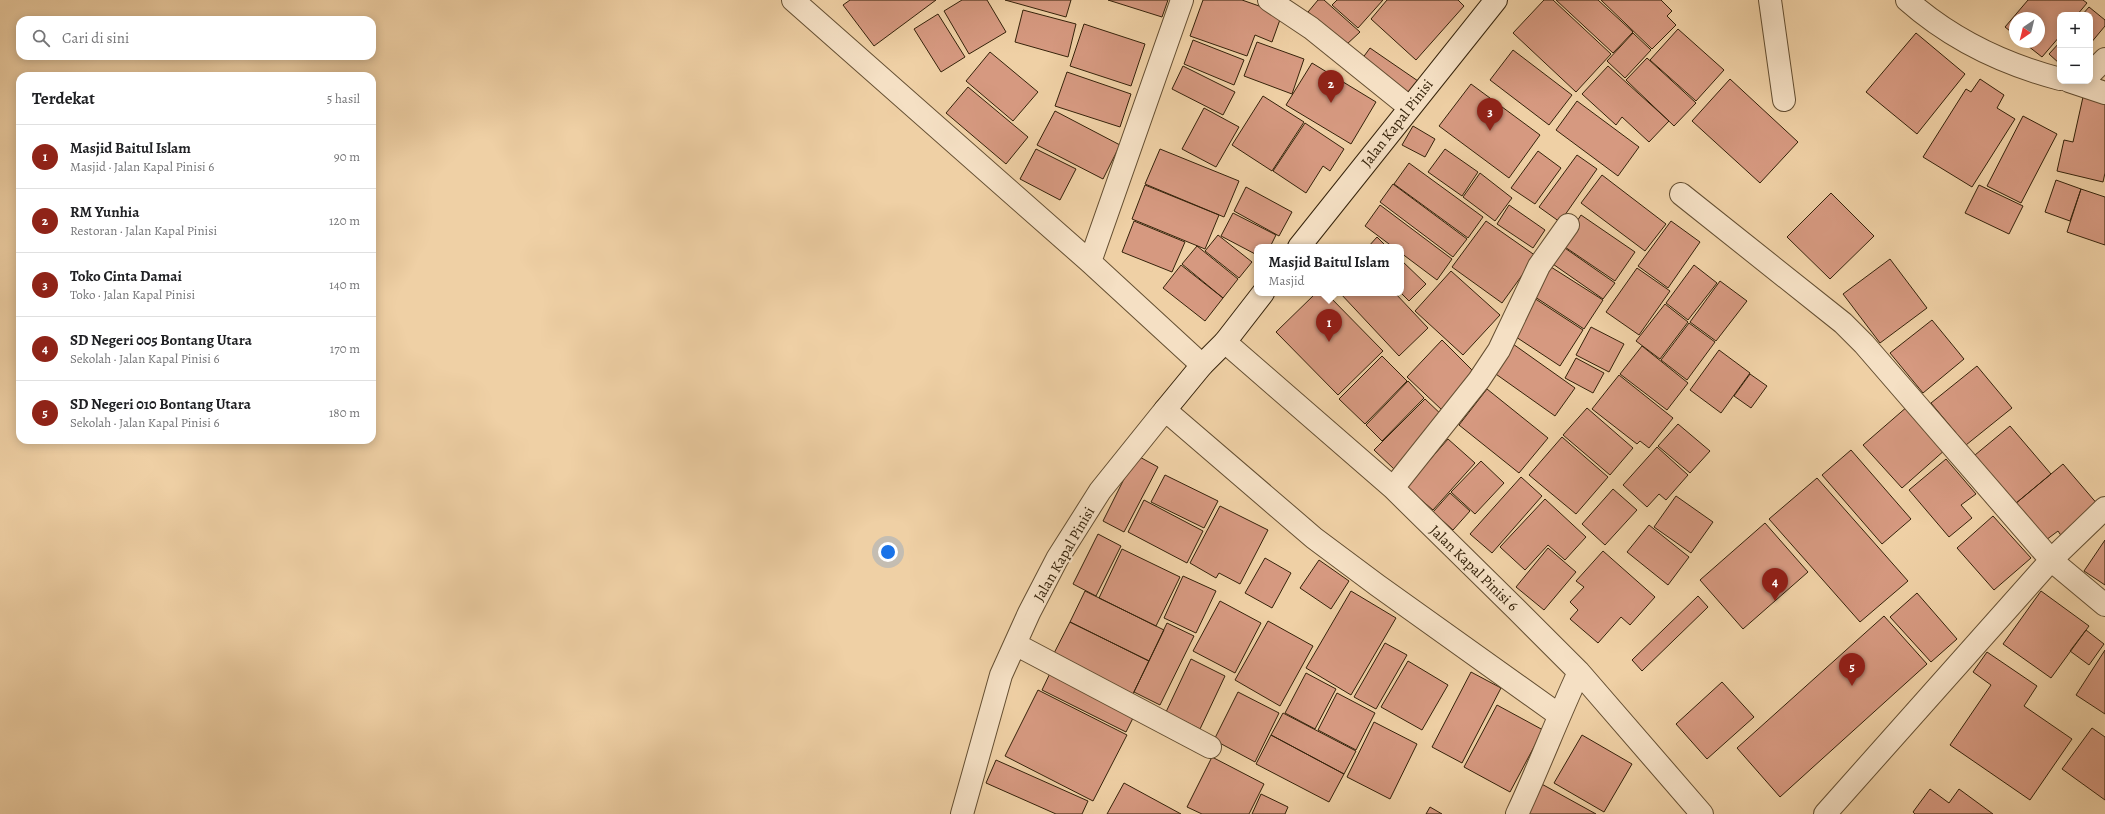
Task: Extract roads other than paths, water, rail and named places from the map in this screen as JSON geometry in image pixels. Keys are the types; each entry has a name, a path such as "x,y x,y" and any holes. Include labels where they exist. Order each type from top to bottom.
{"street":[{"path":"793,0 1090,262 1202,365"},
{"path":"1090,262 1182,0"},
{"path":"1269,0 1317,33 1409,107"},
{"name":"Jalan Kapal Pinisi","path":"1301,244 1409,107 1496,0"},
{"path":"1770,0 1784,100"},
{"path":"1907,0 1925,16 1964,42 2002,60 2057,75"},
{"path":"2093,68 2105,59"},
{"path":"2085,84 2105,93"},
{"path":"1681,194 1844,323 1864,344 2051,560 2105,605"},
{"path":"1393,488 1479,380 1499,350 1539,266 1568,225"},
{"name":"Jalan Kapal Pinisi","path":"962,814 1002,675 1015,644 1057,558 1100,492 1165,410 1202,365 1225,342 1261,296"},
{"name":"Jalan Kapal Pinisi 6","path":"1225,342 1393,488 1579,672 1702,814"},
{"path":"1165,410 1321,542 1377,585 1559,715"},
{"path":"1825,814 2051,560 2105,508"},
{"path":"1015,644 1210,747"},
{"path":"1516,814 1540,764 1559,715 1579,672"}],"place":[{"name":"RM Yunhia","path":"1331,103"},
{"name":"Toko Cinta Damai","path":"1490,131"},
{"name":"Masjid Baitul Islam","path":"1329,342"},
{"name":"SD Negeri 005 Bontang Utara","path":"1775,601"},
{"name":"SD Negeri 010 Bontang Utara","path":"1852,686"}]}
